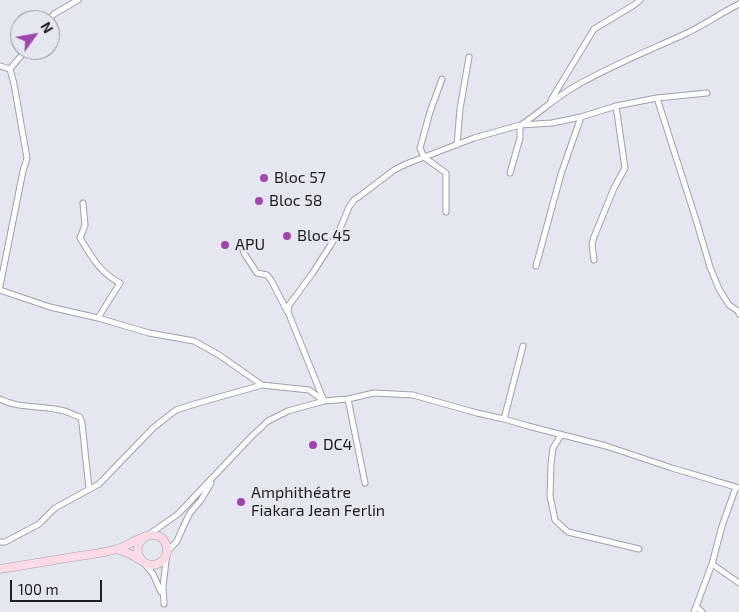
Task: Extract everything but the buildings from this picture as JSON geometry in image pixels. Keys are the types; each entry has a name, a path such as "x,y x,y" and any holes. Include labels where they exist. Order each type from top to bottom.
{"main road":[{"path":"0,570 117,549 152,535 162,538 167,547 167,552 166,557 158,564 153,565 117,549"},
{"path":"143,561 137,551 141,539 146,536"}],"street":[{"path":"60,10 78,0"},
{"path":"550,103 594,29 634,6 640,0"},
{"path":"520,125 572,88 609,68 687,33 739,4"},
{"path":"457,145 460,109 469,57"},
{"path":"10,70 18,60"},
{"path":"0,66 10,70"},
{"path":"0,286 27,158 10,70"},
{"path":"442,79 420,148 424,157 446,173 446,212"},
{"path":"288,312 289,305 312,274 334,239 354,200 394,170 474,138 520,125 552,123 581,117 616,106 657,98 707,93"},
{"path":"657,98 710,268 728,305 738,311 739,314"},
{"path":"594,260 592,244 594,237 614,188 625,168 616,106"},
{"path":"536,266 561,174 581,117"},
{"path":"510,173 520,138 520,125"},
{"path":"82,203 85,225 80,238 99,268 120,283 98,318"},
{"path":"241,242 244,253 257,273 266,275 271,280 288,312 324,401"},
{"path":"0,290 50,307 98,318 149,333 194,341 219,355 262,385"},
{"path":"504,419 523,346"},
{"path":"0,542 5,542 39,524 55,508 99,484 153,428 176,410 262,385 309,390 324,401"},
{"path":"146,536 178,514 250,437 268,421 288,412 324,401 348,399 374,393 413,395 606,446 737,487 722,526 712,564 696,610 702,612"},
{"path":"0,399 21,406 60,410 80,417 89,489"},
{"path":"348,399 365,483"},
{"path":"561,435 553,448 551,464 550,496 555,520 568,532 639,549"},
{"path":"164,604 163,587 167,552 177,541 184,523 201,500 215,475"},
{"path":"143,561 154,574 161,588 165,612"},
{"path":"712,564 739,583"}],"place":[{"name":"Bloc 57","path":"264,178"},
{"name":"Bloc 58","path":"259,201"},
{"name":"Bloc 45","path":"287,236"},
{"name":"APU","path":"225,245"},
{"name":"DC4","path":"313,445"},
{"name":"Amphithéatre Fiakara Jean Ferlin","path":"241,502"}]}
